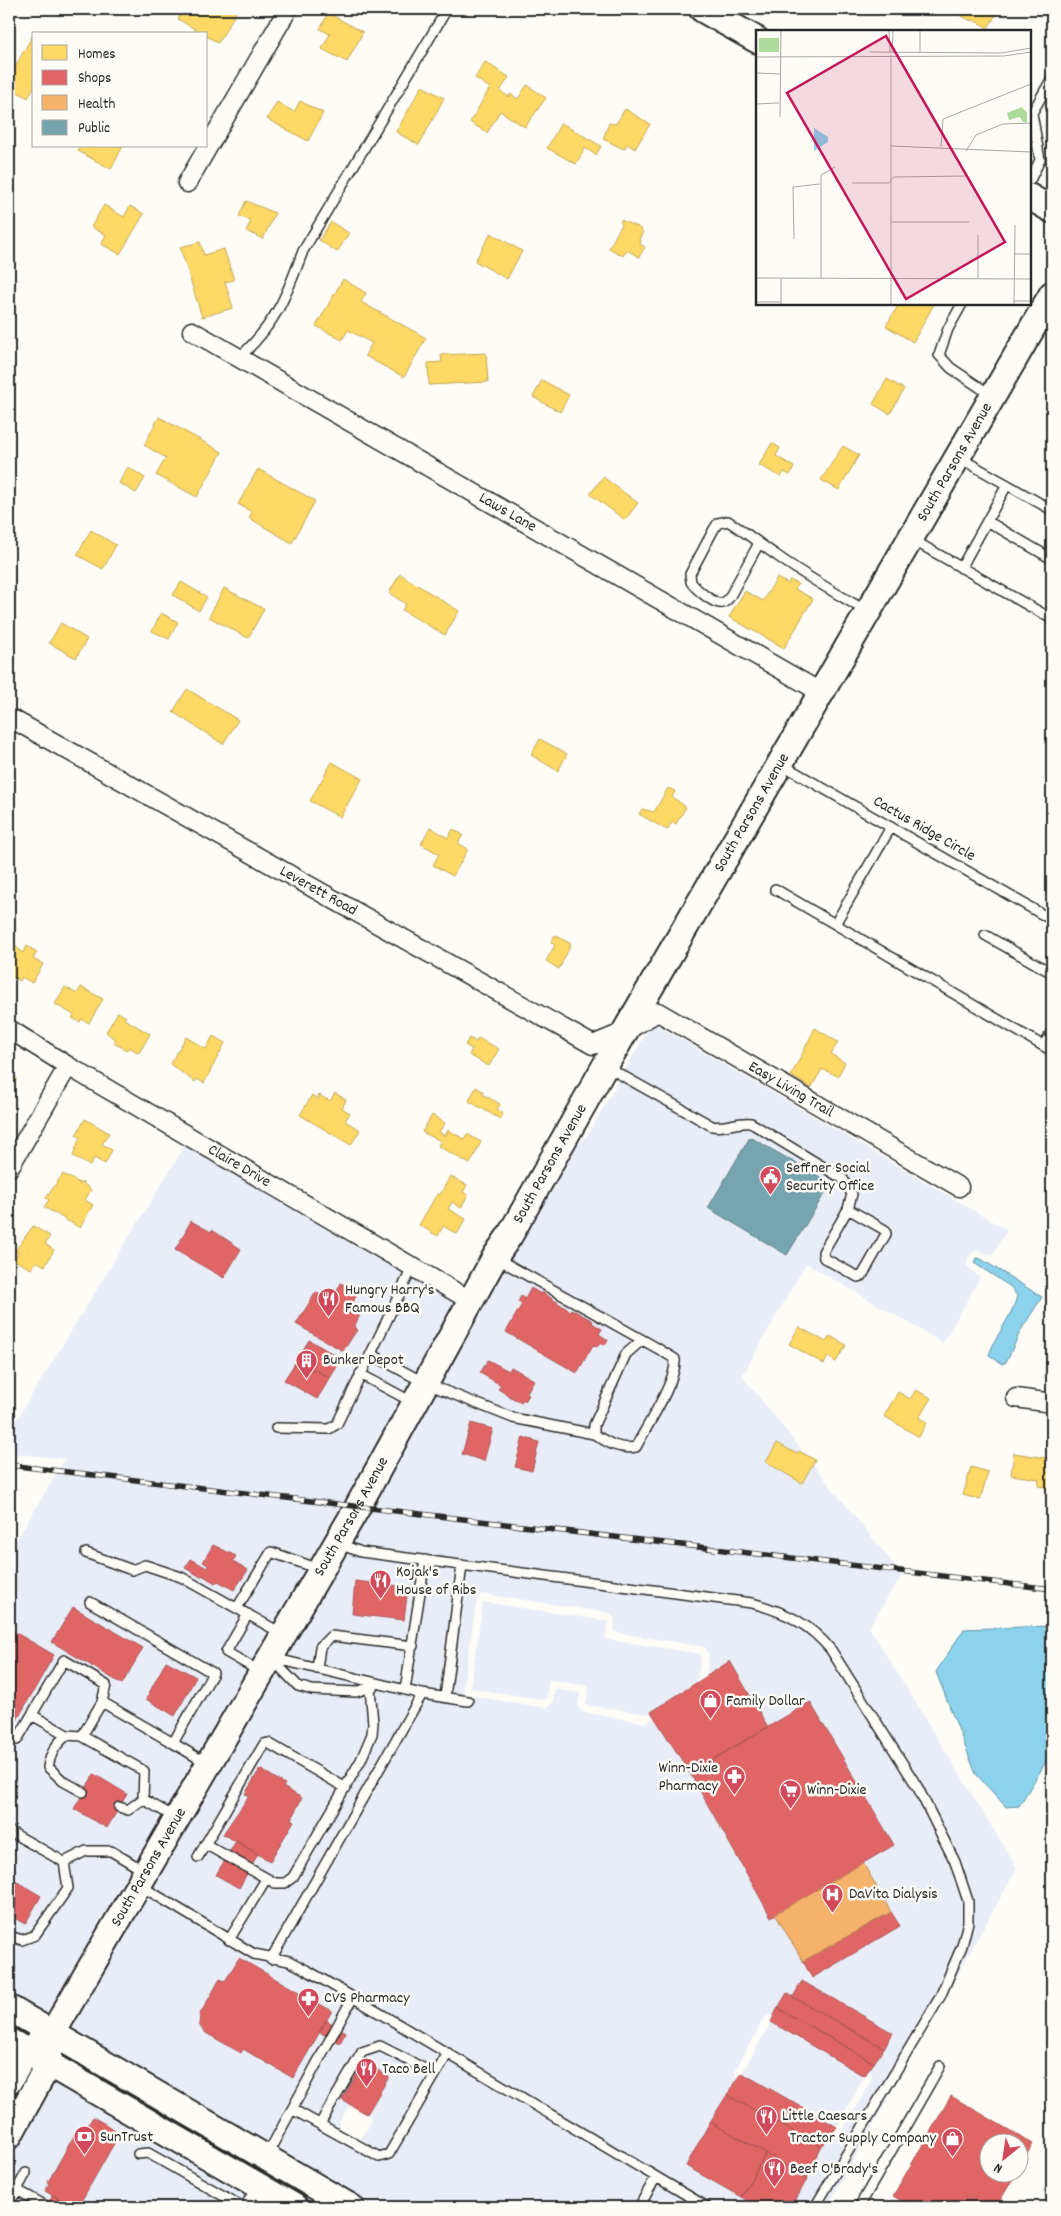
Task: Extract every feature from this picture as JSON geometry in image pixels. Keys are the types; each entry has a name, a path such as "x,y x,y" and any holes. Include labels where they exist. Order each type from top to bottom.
{"main road":[{"path":"702,9 756,39"},
{"path":"1031,198 1052,210"},
{"name":"South Parsons Avenue","path":"9,2136 48,2065 52,2034 321,1570 495,1257 510,1235 604,1066 822,694 1052,294"},
{"path":"9,2008 351,2207"},
{"name":"South Parsons Avenue","path":"9,2081 18,2047 52,2034"},
{"path":"18,2047 295,2207"}],"street":[{"path":"208,147 288,9"},
{"path":"187,183 207,148"},
{"name":"Laws Lane","path":"192,331 822,694"},
{"name":"Leverett Road","path":"14,720 593,1045 624,1032"},
{"name":"Easy Living Trail","path":"624,1032 658,1012 959,1187"},
{"name":"Claire Drive","path":"9,1029 68,1066 471,1301"},
{"path":"9,1168 68,1066"},
{"path":"1016,1398 1052,1403"}],"lane":[{"path":"240,357 260,338 276,317 288,293 303,251 446,9"},
{"path":"1031,178 1040,160 1032,113 1052,78"},
{"path":"961,305 948,329 939,354 951,368 993,397"},
{"path":"958,457 1052,510"},
{"path":"961,568 1007,485"},
{"path":"759,543 729,598 724,603 719,604 708,597 691,582 690,574 718,523 728,521 759,543 776,556 868,612"},
{"path":"987,521 1052,559"},
{"path":"911,539 1052,619"},
{"name":"Cactus Ridge Circle","path":"781,764 1052,920"},
{"path":"835,924 891,827"},
{"path":"775,889 1052,1051"},
{"path":"985,935 1052,973"},
{"path":"1044,1046 1052,1031"},
{"path":"604,1066 712,1126 717,1127 740,1121 750,1122 843,1179 852,1194 848,1209 823,1252 824,1258 858,1277 862,1276 886,1234 886,1230 848,1209"},
{"path":"360,1374 419,1393 513,1418 594,1434 624,1449 636,1447 668,1385 676,1366 675,1359 495,1257"},
{"path":"276,1428 329,1429 337,1424 413,1266"},
{"path":"594,1434 597,1419 626,1354 642,1340"},
{"path":"371,1354 419,1393"},
{"path":"336,1543 362,1552 752,1603 798,1619 818,1634 831,1650 918,1788 955,1862 968,1901 968,1922 962,1946 940,1997 816,2207"},
{"path":"237,1608 270,1552 321,1570"},
{"path":"86,1553 132,1570 145,1565 181,1577 284,1634"},
{"path":"405,1690 425,1560"},
{"path":"445,1698 462,1565"},
{"path":"90,1602 213,1673 173,1742"},
{"path":"248,1614 226,1652 266,1665 317,1669 422,1694 468,1700"},
{"path":"317,1669 320,1647 331,1636 413,1646"},
{"path":"17,1740 64,1660 106,1685 102,1702 82,1736"},
{"path":"266,1665 298,1686 312,1690 356,1692 382,1684"},
{"path":"205,1844 279,1884 285,1883 293,1877 346,1788 372,1734 370,1688"},
{"path":"271,1959 422,1694"},
{"path":"102,1702 208,1764"},
{"path":"32,1714 67,1735 82,1736 144,1771 143,1799"},
{"path":"67,1735 55,1748 48,1766 63,1781 83,1792"},
{"path":"198,1857 264,1744 268,1743 346,1788"},
{"path":"119,1808 128,1810 143,1799"},
{"path":"143,1799 177,1818"},
{"path":"9,1831 64,1862"},
{"path":"64,1862 86,1851 110,1852 142,1878 229,1940 254,1954 271,1959 289,1961 448,2053 706,2207"},
{"path":"9,1936 22,1940 35,1935 68,1888 64,1862"},
{"path":"229,1940 266,1878"},
{"path":"266,2158 353,1997"},
{"path":"320,2124 362,2052 380,2046 436,2074"},
{"path":"292,2108 379,2157 389,2154 448,2053"},
{"path":"859,2207 940,2066"},
{"path":"138,2154 148,2153 244,2207 258,2186"},
{"path":"9,2204 26,2173"},
{"path":"639,2207 656,2177"},
{"path":"17,2190 48,2207"}],"shaded area":[{"path":"655,1024 1007,1230 992,1256 978,1250 970,1254 966,1265 980,1278 943,1343 806,1263 742,1376 902,1575 869,1627 1017,1868 827,2207 371,2207 64,2030 564,1156 587,1136 649,1028","holes":["485,1594 610,1613 615,1619 614,1632 705,1647 709,1655 705,1682 701,1688 646,1723 582,1712 578,1707 580,1693 555,1689 553,1703 546,1708 466,1695 463,1687 477,1599 480,1595","770,2014 871,2073 872,2078 841,2133 832,2134 735,2076 736,2069 764,2018","352,2106 371,2116 370,2124 363,2136 357,2141 338,2130 339,2122 348,2108"]},
{"path":"185,1146 459,1305 49,2021 9,1996 9,1553 65,1459 9,1453 9,1432"},
{"path":"483,1602 608,1621 605,1639 701,1654 697,1681 648,1714 586,1705 589,1686 549,1680 546,1700 470,1688"},
{"path":"771,2022 864,2076 837,2127 742,2073"},
{"path":"59,2050 332,2207 314,2207 61,2061"},
{"path":"51,2078 275,2207 9,2207 9,2153"}],"water":[{"path":"976,1258 981,1259 1042,1297 1021,1330 1006,1362 1002,1364 989,1355 1012,1311 1017,1296 1011,1287 974,1263"},
{"path":"1052,1626 1052,1752 1019,1806 1006,1807 976,1774 936,1672 964,1629"}],"building: Homes":[{"path":"184,9 238,9 218,43 208,37 208,32 200,32 178,19"},
{"path":"948,9 994,9 998,11 988,28"},
{"path":"328,13 363,32 347,62 322,49 330,34 320,29"},
{"path":"32,37 32,91 28,98 9,87 9,78"},
{"path":"485,62 509,77 500,91 509,97 510,94 518,99 527,85 546,98 525,127 500,111 487,133 470,122 490,88 475,78"},
{"path":"422,86 444,98 419,145 396,132"},
{"path":"300,101 323,113 308,141 267,119 277,102 294,112"},
{"path":"625,109 650,124 635,149 627,144 624,149 603,139 609,123 616,124"},
{"path":"561,123 601,146 596,155 585,148 576,164 547,148"},
{"path":"79,148 122,148 111,169 78,151"},
{"path":"246,201 275,213 263,239 246,231 251,221 239,216"},
{"path":"104,205 124,217 130,206 144,214 120,254 101,244 106,235 91,227"},
{"path":"621,220 637,226 643,232 639,239 641,241 640,244 645,247 639,257 627,250 623,256 609,248 622,224"},
{"path":"331,222 349,233 337,252 319,240"},
{"path":"491,233 522,251 507,279 475,261"},
{"path":"200,242 204,255 224,249 234,280 225,282 233,308 202,317 180,247"},
{"path":"343,279 366,293 361,302 426,338 404,377 365,356 372,343 348,330 342,340 316,326"},
{"path":"898,305 933,305 913,342 886,326"},
{"path":"486,353 488,382 429,385 428,363 442,362 441,355"},
{"path":"887,379 904,389 890,414 873,404"},
{"path":"542,380 569,395 560,412 533,397"},
{"path":"159,417 222,452 197,497 156,475 166,458 144,445"},
{"path":"772,443 780,448 776,456 794,467 790,475 784,472 781,477 759,465"},
{"path":"843,446 859,455 839,490 821,480"},
{"path":"128,467 145,478 136,493 119,483"},
{"path":"258,469 315,501 292,543 249,518 252,512 238,504"},
{"path":"603,477 638,503 625,520 590,494"},
{"path":"91,530 116,545 103,569 77,555"},
{"path":"400,574 459,611 445,635 402,610 406,604 389,593"},
{"path":"777,578 788,584 790,580 798,584 795,589 813,599 784,648 729,617 745,591 763,601"},
{"path":"181,582 207,597 199,611 173,595"},
{"path":"224,588 264,609 248,638 209,617"},
{"path":"161,613 178,622 169,639 152,631"},
{"path":"61,623 87,639 76,658 49,643"},
{"path":"187,689 238,720 223,744 173,712"},
{"path":"540,739 567,754 558,771 531,755"},
{"path":"332,762 362,779 340,817 310,801"},
{"path":"668,788 675,791 672,797 686,807 676,824 672,822 667,830 639,814 642,809 654,812"},
{"path":"430,827 448,838 453,829 463,835 458,843 468,849 453,876 433,865 439,854 421,844"},
{"path":"555,935 571,944 559,969 546,961 555,945 551,942"},
{"path":"11,942 23,953 27,946 37,952 33,959 43,964 32,983 22,977 20,981 9,975 9,945"},
{"path":"65,987 77,994 81,987 103,999 89,1023 81,1019 80,1022 72,1018 74,1015 55,1004"},
{"path":"118,1012 126,1017 124,1019 150,1034 139,1053 129,1047 127,1050 114,1043 116,1040 106,1032"},
{"path":"815,1028 838,1042 831,1054 845,1063 838,1076 822,1069 811,1088 791,1076"},
{"path":"213,1036 225,1043 204,1083 197,1079 195,1082 170,1064 186,1037 206,1049"},
{"path":"469,1038 476,1042 478,1038 499,1049 489,1066 469,1055 472,1049 465,1045"},
{"path":"9,1073 17,1078 9,1091"},
{"path":"476,1087 484,1092 482,1094 500,1104 497,1110 503,1113 500,1119 469,1101"},
{"path":"335,1093 346,1100 342,1108 350,1113 345,1121 360,1130 351,1145 300,1115 312,1095 318,1099 319,1095 330,1101"},
{"path":"432,1115 445,1123 439,1132 445,1136 448,1130 464,1139 467,1134 481,1142 470,1164 438,1146 441,1141 422,1132"},
{"path":"85,1119 109,1133 102,1144 112,1150 105,1164 94,1158 90,1166 73,1156 80,1137 76,1135"},
{"path":"63,1174 81,1184 82,1182 91,1190 85,1200 93,1205 80,1228 44,1207 49,1200 46,1198"},
{"path":"450,1176 467,1185 463,1192 468,1195 461,1208 452,1202 448,1209 466,1219 457,1234 443,1226 438,1236 419,1225 437,1194 440,1195"},
{"path":"33,1226 50,1236 45,1244 54,1250 45,1266 36,1261 31,1269 14,1260 18,1252 15,1251"},
{"path":"799,1327 826,1342 830,1336 846,1345 836,1362 828,1357 824,1364 789,1344"},
{"path":"916,1390 931,1398 919,1418 927,1422 919,1437 884,1416 898,1392 910,1399"},
{"path":"777,1443 797,1454 799,1451 815,1460 802,1483 766,1462"},
{"path":"1014,1453 1052,1459 1052,1494 1049,1494 1050,1488 1038,1486 1039,1479 1011,1475"},
{"path":"971,1467 988,1472 980,1500 963,1495"}],"building: Shops":[{"path":"191,1221 211,1232 212,1230 241,1249 224,1278 175,1250"},
{"name":"Hungry Harry's Famous BBQ","path":"341,1283 357,1293 352,1305 362,1311 354,1327 357,1330 343,1351 296,1324 316,1292 331,1303"},
{"path":"531,1288 541,1294 542,1292 570,1311 571,1309 593,1321 592,1323 602,1329 599,1334 608,1340 605,1345 600,1342 597,1347 593,1345 577,1373 506,1332 522,1304 518,1302 521,1296 525,1299"},
{"path":"309,1340 342,1359 330,1378 297,1360"},
{"name":"Bunker Depot","path":"297,1360 330,1378 317,1399 284,1380"},
{"path":"488,1360 509,1371 511,1367 534,1380 526,1394 529,1395 525,1401 523,1399 521,1403 498,1389 501,1385 480,1373"},
{"path":"471,1423 493,1429 484,1461 462,1454"},
{"path":"523,1437 539,1442 532,1471 515,1467"},
{"path":"213,1545 236,1556 233,1561 248,1570 234,1590 218,1581 215,1583 202,1575 201,1577 185,1568 191,1559 207,1568 208,1565 203,1562"},
{"name":"Kojak's House of Ribs","path":"355,1581 408,1587 404,1620 352,1614"},
{"path":"73,1607 143,1648 122,1684 52,1642"},
{"path":"13,1631 54,1655 9,1734 9,1638"},
{"path":"166,1661 196,1677 175,1716 146,1699"},
{"name":"Family Dollar","path":"730,1661 768,1727 690,1773 651,1712"},
{"name":"Winn-Dixie","path":"810,1702 894,1845 771,1917 690,1773"},
{"path":"260,1769 285,1784 283,1787 302,1798 291,1819 294,1821 270,1861 223,1834 249,1796 245,1794"},
{"path":"94,1774 127,1794 107,1828 74,1809"},
{"path":"236,1841 258,1854 239,1888 216,1875"},
{"path":"9,1877 41,1896 25,1924 9,1915"},
{"path":"891,1912 900,1926 812,1978 803,1961"},
{"name":"CVS Pharmacy","path":"239,1958 332,2011 293,2078 243,2049 241,2053 206,2033 199,2025 200,2014 220,1979 225,1981"},
{"path":"802,1981 893,2033 884,2048 793,1997"},
{"path":"787,1993 884,2048 874,2063 778,2008"},
{"path":"778,2007 874,2063 864,2076 771,2022"},
{"path":"326,2020 346,2032 340,2043 319,2032"},
{"name":"Taco Bell","path":"364,2062 389,2077 367,2114 342,2100"},
{"path":"742,2073 837,2127 821,2147 727,2095"},
{"name":"Little Caesars","path":"727,2095 821,2147 807,2179 766,2153 710,2122"},
{"name":"Tractor Supply Company","path":"951,2096 1016,2134 978,2134 978,2184 1010,2184 996,2207 912,2207 893,2196"},
{"name":"SunTrust","path":"93,2117 120,2133 79,2205 76,2203 74,2207 45,2191 50,2183 48,2182 79,2127 85,2130"},
{"path":"710,2122 766,2153 741,2197 686,2166"},
{"name":"Tractor Supply Company","path":"1028,2141 1033,2144 1028,2152"},
{"name":"Beef O'Brady's","path":"766,2153 807,2179 792,2207 758,2207 741,2197"},
{"path":"53,2195 74,2207 46,2207"}],"building: Health":[{"name":"DaVita Dialysis","path":"863,1863 891,1912 803,1961 775,1914"}],"building: Public":[{"name":"Seffner Social Security Office","path":"750,1137 831,1183 787,1255 708,1208"}],"railway":[{"path":"9,1465 1052,1589"}],"place":[{"name":"Seffner Social Security Office","path":"770,1196"},
{"name":"Hungry Harry's Famous BBQ","path":"329,1318"},
{"name":"Bunker Depot","path":"307,1379"},
{"name":"Kojak's House of Ribs","path":"380,1600"},
{"name":"Family Dollar","path":"710,1720"},
{"name":"Winn-Dixie Pharmacy","path":"734,1796"},
{"name":"Winn-Dixie","path":"791,1809"},
{"name":"DaVita Dialysis","path":"833,1913"},
{"name":"CVS Pharmacy","path":"308,2017"},
{"name":"Taco Bell","path":"366,2088"},
{"name":"Little Caesars","path":"766,2135"},
{"name":"SunTrust","path":"84,2156"},
{"name":"Tractor Supply Company","path":"952,2157"},
{"name":"Beef O'Brady's","path":"774,2188"}]}
